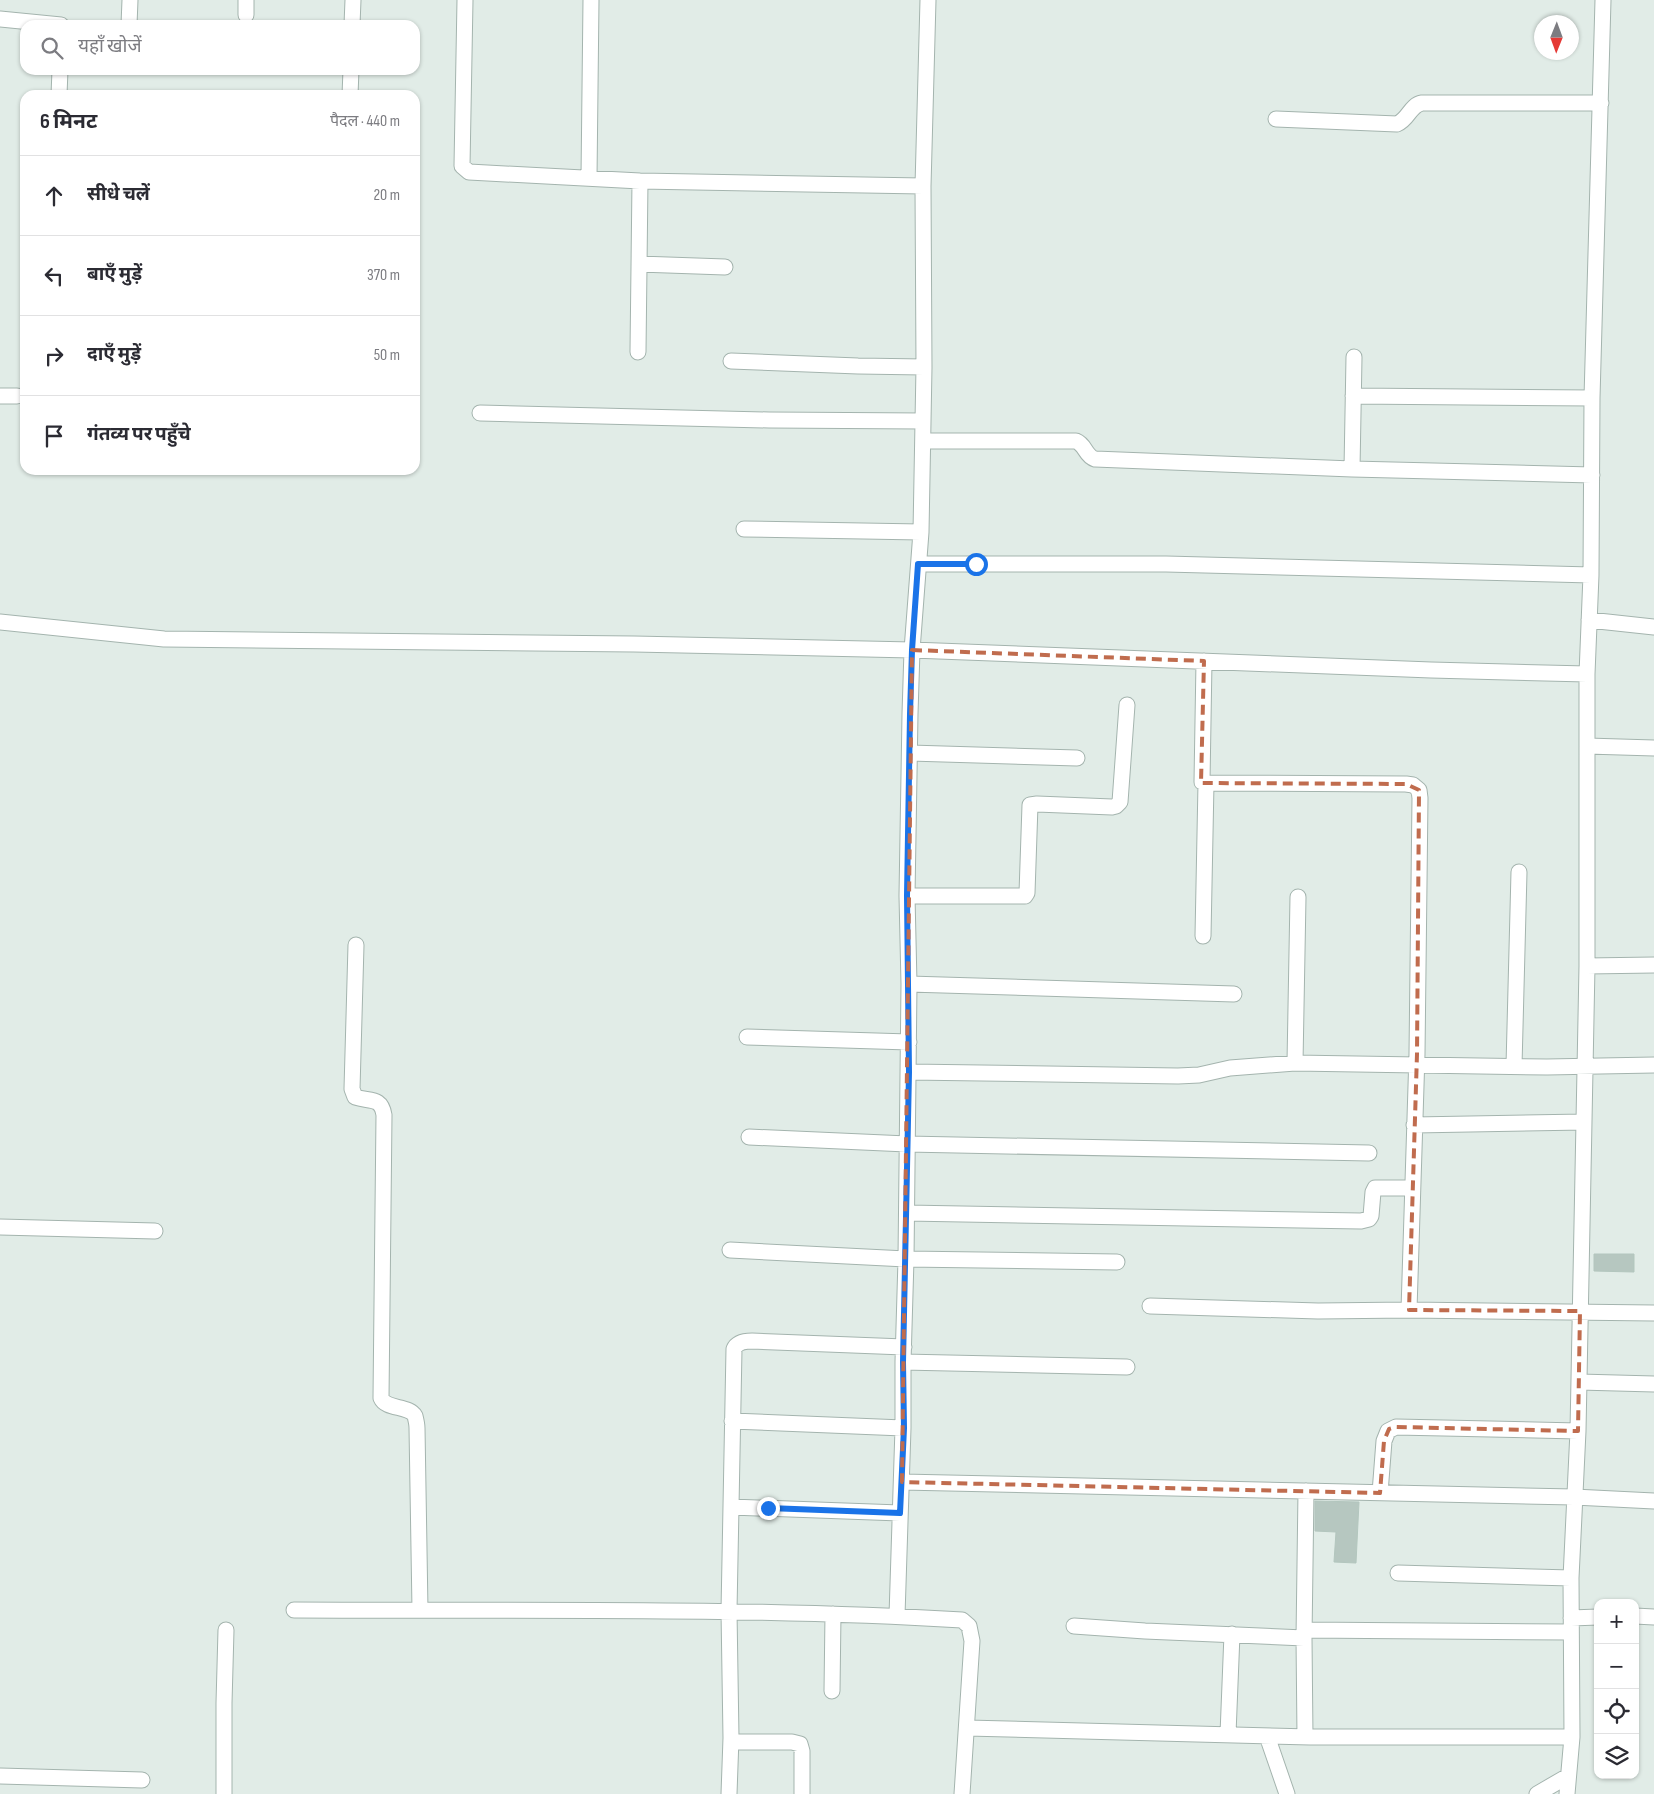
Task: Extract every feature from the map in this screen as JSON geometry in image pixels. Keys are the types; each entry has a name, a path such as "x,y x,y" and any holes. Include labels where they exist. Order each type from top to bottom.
{"street":[{"path":"129,20 130,0"},
{"path":"352,0 352,20"},
{"path":"464,0 462,166 471,173 640,181 923,186"},
{"path":"589,178 591,0"},
{"path":"897,1616 904,1428 903,1354 909,1072 907,896 912,650 921,532 924,367 923,186 928,0"},
{"path":"1567,1794 1572,1737 1571,1578 1578,1432 1588,966 1587,674 1591,575 1592,398 1603,0"},
{"path":"0,19 20,21"},
{"path":"58,90 60,75"},
{"path":"350,90 351,75"},
{"path":"1276,119 1397,124 1404,121 1418,103 1601,104"},
{"path":"638,352 640,181"},
{"path":"639,264 725,267"},
{"path":"1352,469 1354,357"},
{"path":"731,361 924,367"},
{"path":"0,396 17,396"},
{"path":"1353,396 1592,398"},
{"path":"480,413 923,422"},
{"path":"923,441 1076,441 1083,445 1089,457 1095,459 1352,469 1592,475"},
{"path":"744,529 921,532"},
{"path":"918,564 1166,564 1591,575"},
{"path":"1589,620 1654,627"},
{"path":"0,622 164,639 912,650 1431,670 1587,674"},
{"path":"1204,661 1202,782 1406,784 1417,788 1420,798 1417,1064 1409,1310"},
{"path":"907,896 1026,895 1030,806 1037,804 1112,807 1120,802 1128,704"},
{"path":"1587,746 1654,748"},
{"path":"910,753 1076,758"},
{"path":"1203,936 1206,783"},
{"path":"1514,1066 1519,872"},
{"path":"1295,1064 1298,897"},
{"path":"356,945 352,1090 356,1097 379,1103 382,1106 384,1115 381,1398 384,1403 410,1412 415,1417 417,1428 420,1610"},
{"path":"1588,966 1654,965"},
{"path":"909,984 1234,994"},
{"path":"747,1037 909,1042"},
{"path":"909,1072 1178,1076 1198,1075 1230,1068 1295,1064 1654,1065"},
{"path":"1414,1125 1584,1122"},
{"path":"748,1137 907,1144 1369,1152"},
{"path":"907,1212 1361,1221 1369,1219 1371,1216 1375,1188 1412,1188"},
{"path":"0,1227 155,1231"},
{"path":"730,1250 906,1260 1117,1262"},
{"path":"1150,1306 1318,1311 1409,1310 1654,1313"},
{"path":"729,1794 731,1742 729,1611 735,1346 745,1341 903,1354 1127,1367"},
{"path":"1579,1382 1654,1384"},
{"path":"732,1422 904,1428"},
{"path":"1380,1493 1384,1441 1388,1431 1396,1427 1578,1432"},
{"path":"902,1482 1574,1497 1654,1501"},
{"path":"1305,1737 1306,1491"},
{"path":"731,1507 900,1513"},
{"path":"1398,1573 1571,1578"},
{"path":"294,1610 729,1611 962,1620 969,1626 972,1641 962,1794"},
{"path":"832,1692 833,1614"},
{"path":"1639,1616 1654,1617"},
{"path":"1074,1626 1232,1634 1304,1634 1571,1625 1594,1618"},
{"path":"224,1794 226,1630"},
{"path":"1228,1734 1232,1634"},
{"path":"967,1728 1305,1737 1572,1737"},
{"path":"1266,1736 1288,1794"},
{"path":"731,1742 792,1742 800,1744 802,1751 802,1794"},
{"path":"0,1776 142,1780"},
{"path":"1537,1794 1568,1776"}],"highlighted area":[{"path":"912,650 1204,661 1201,783 1406,784 1419,790 1417,1054 1409,1310 1580,1311 1578,1431 1396,1427 1389,1429 1384,1441 1380,1493 902,1482"}],"building":[{"path":"1594,1254 1634,1254 1634,1272 1594,1271"},
{"path":"1315,1501 1359,1502 1356,1563 1334,1562 1336,1532 1315,1531"}],"route":[{"path":"768,1508 900,1513 904,1428 903,1362 909,984 907,896 912,650 918,564 976,564"}]}
